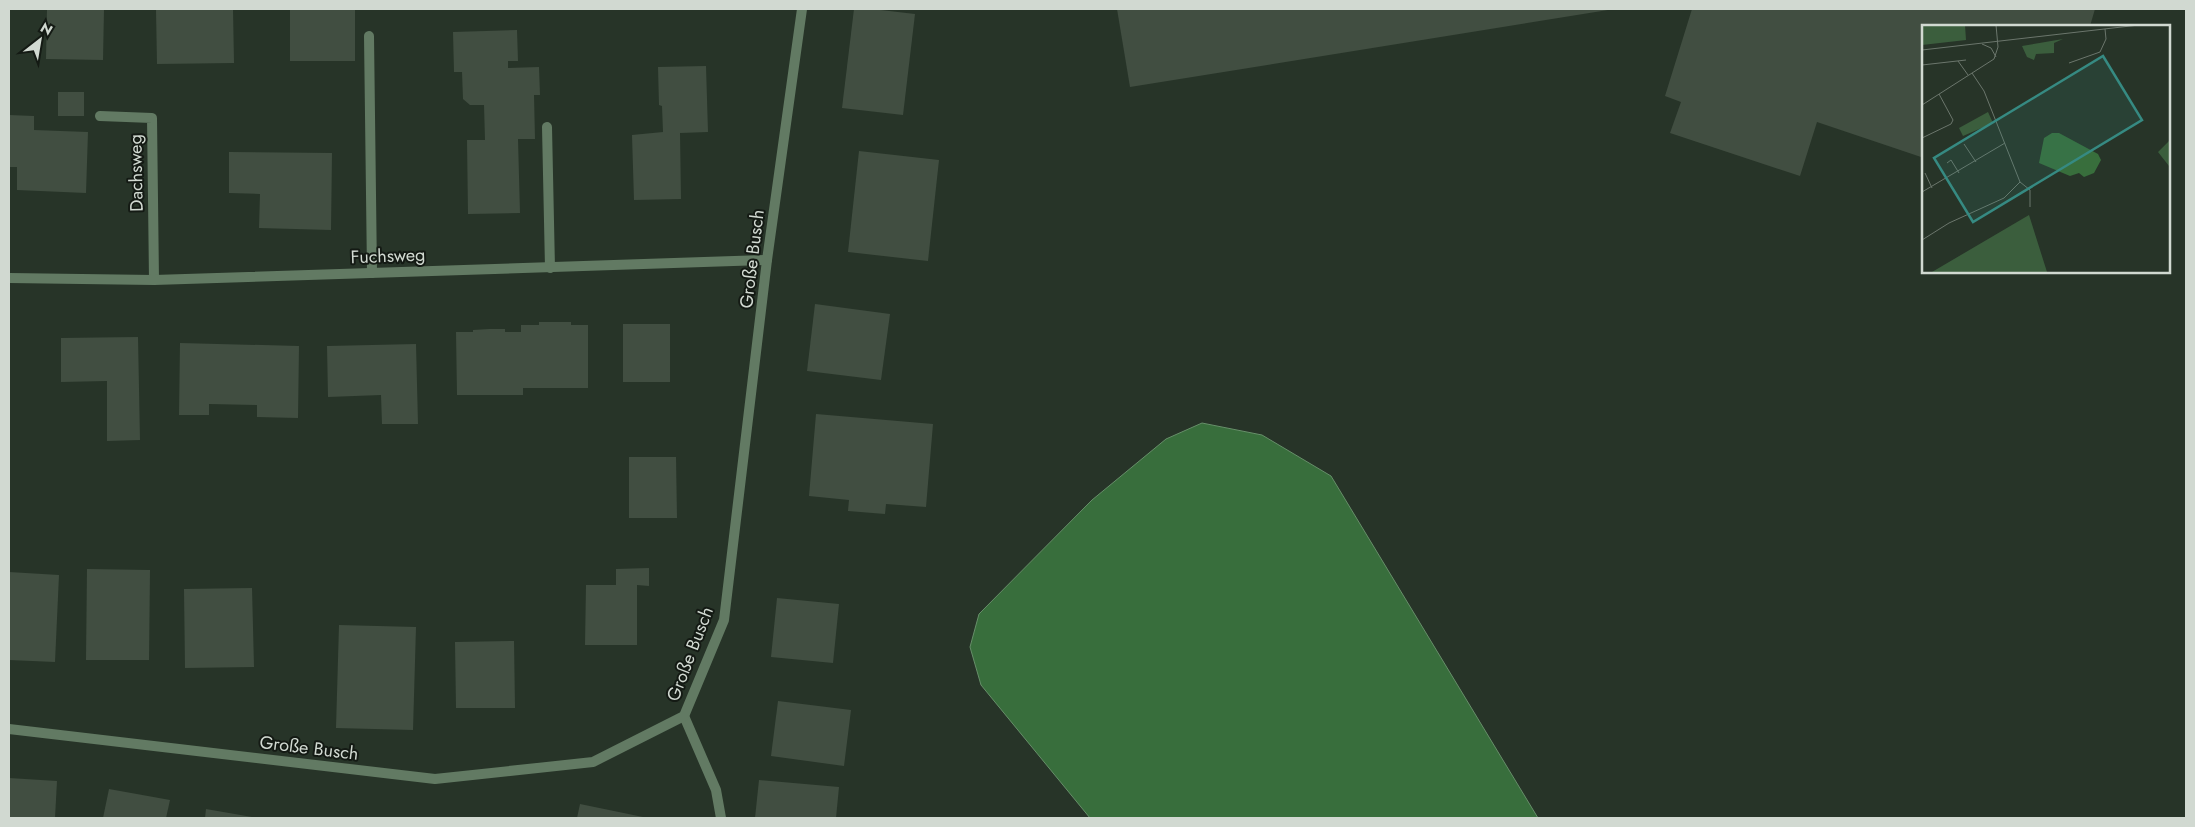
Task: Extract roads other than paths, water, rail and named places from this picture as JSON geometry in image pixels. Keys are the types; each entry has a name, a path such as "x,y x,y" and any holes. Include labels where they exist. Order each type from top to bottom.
{"street":[{"name":"Große Busch","path":"9,729 435,779 593,762 684,716 724,620 767,260 802,9"},
{"path":"369,36 372,273"},
{"name":"Dachsweg","path":"100,116 152,118 154,280"},
{"path":"547,127 550,268"},
{"name":"Fuchsweg","path":"9,278 154,280 767,260"},
{"path":"684,716 716,790 721,818"}]}
